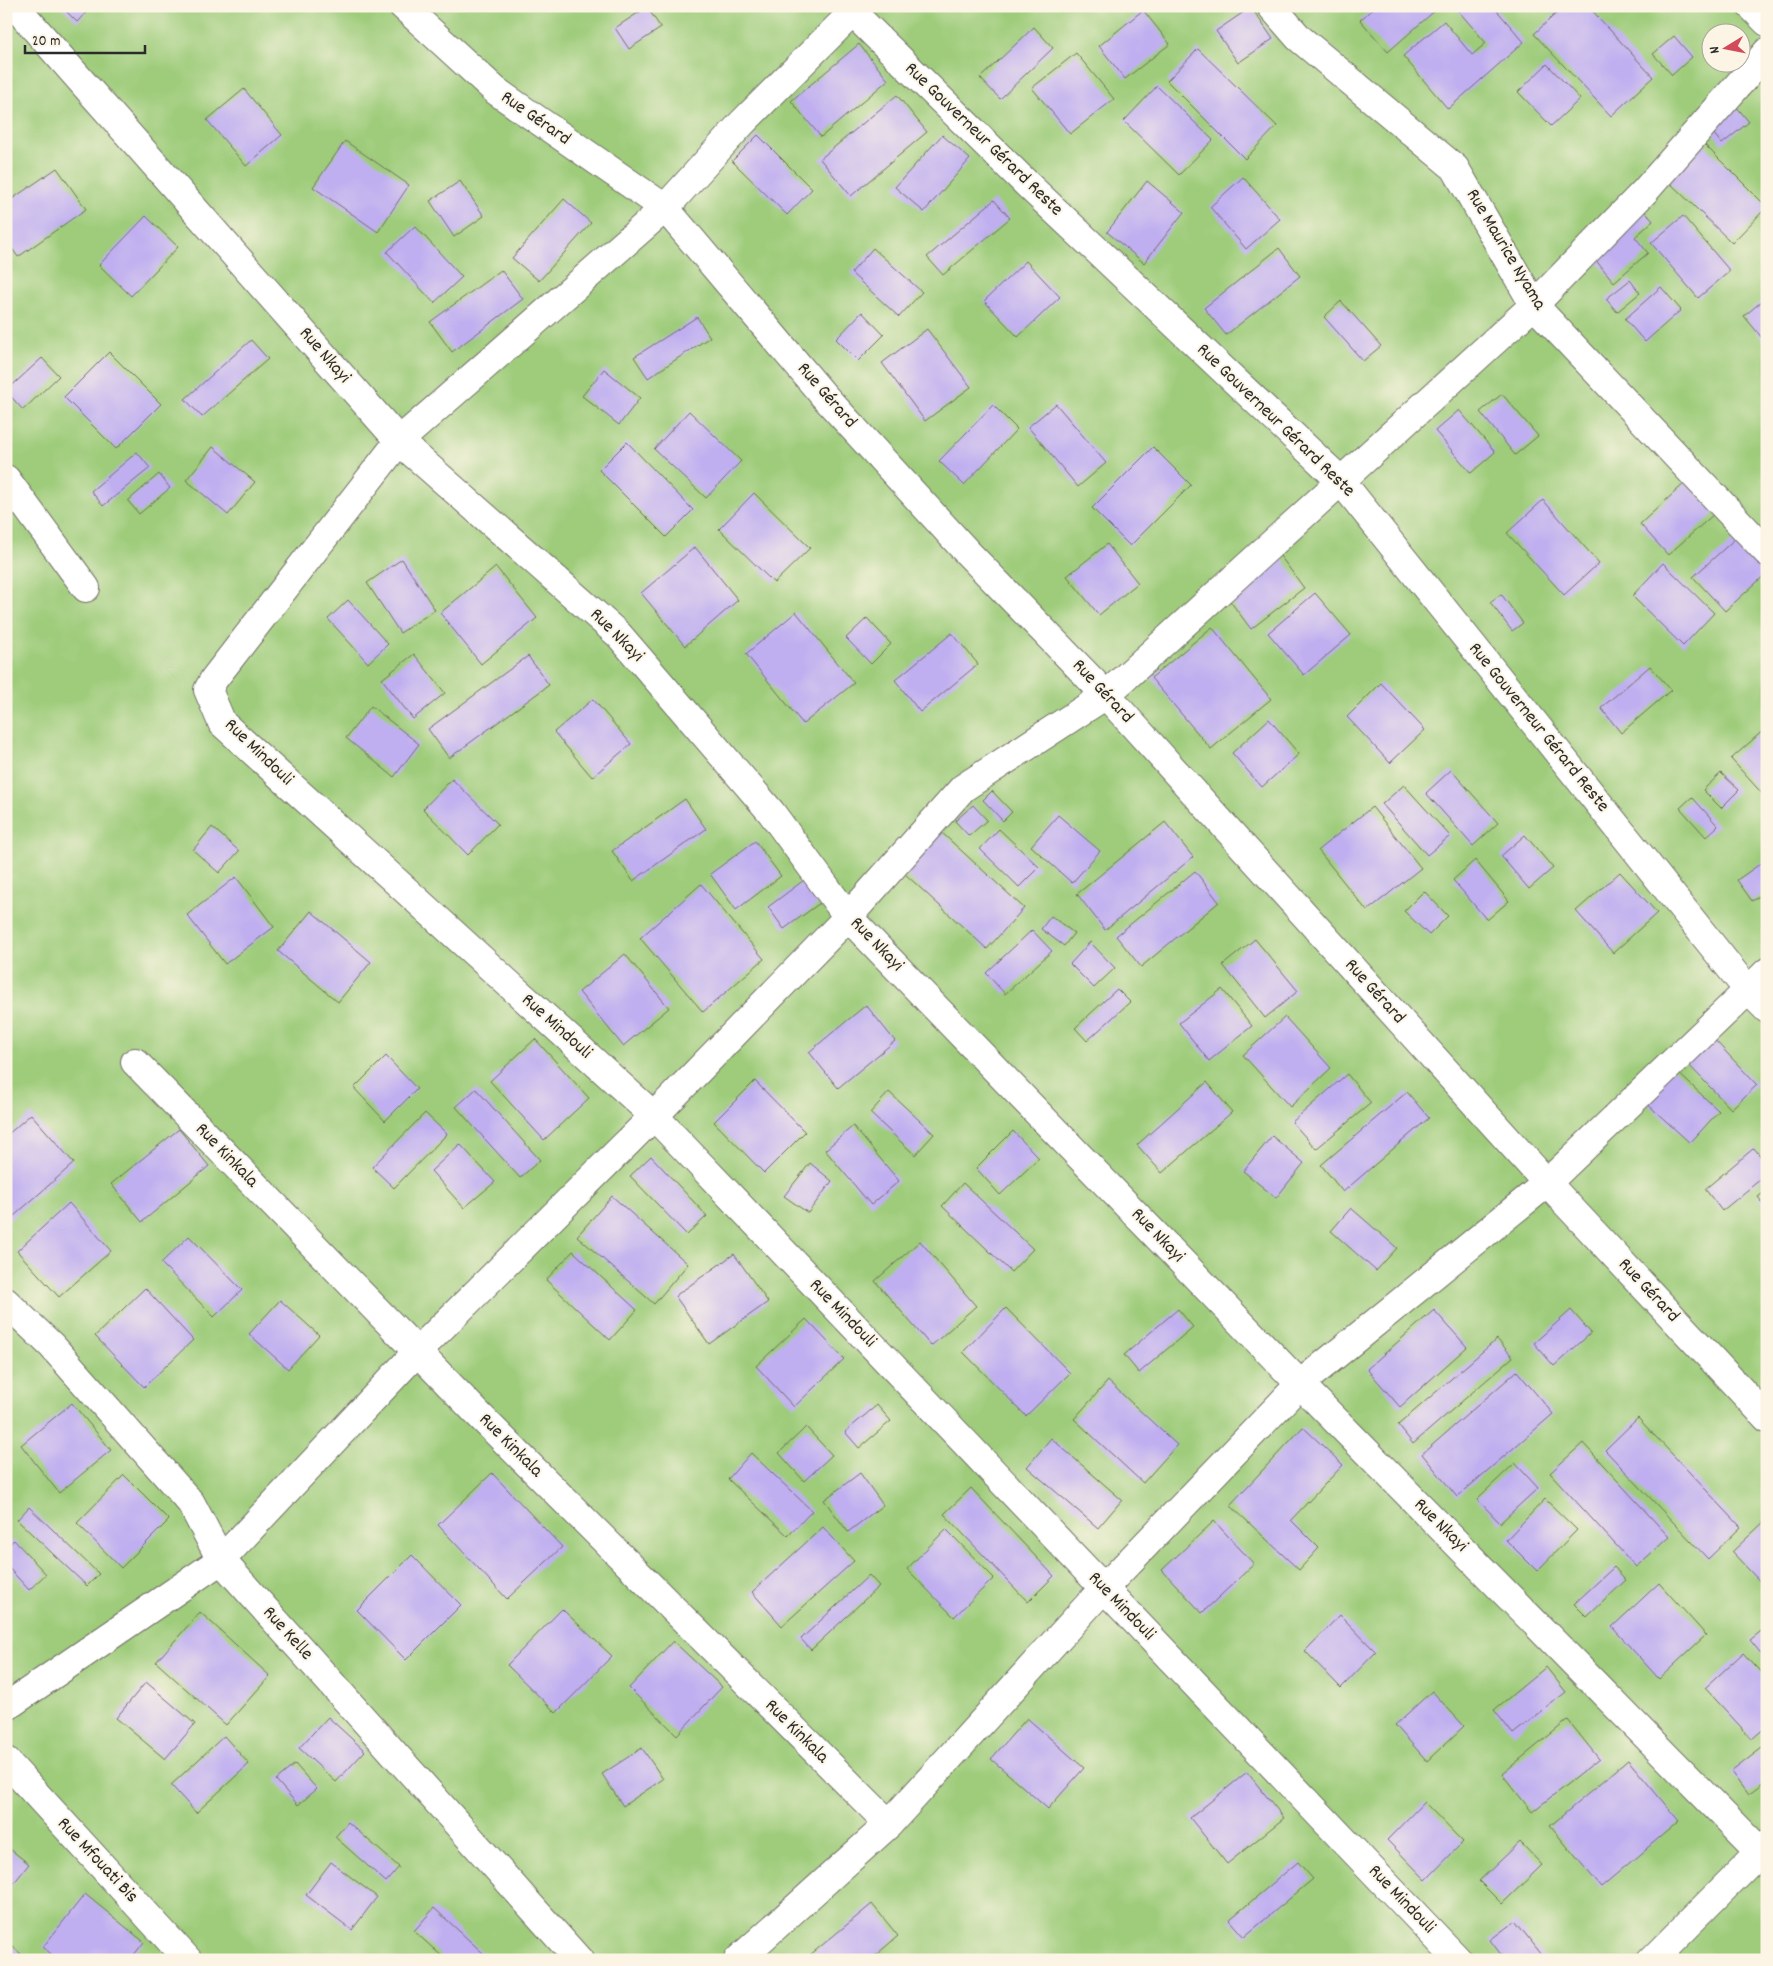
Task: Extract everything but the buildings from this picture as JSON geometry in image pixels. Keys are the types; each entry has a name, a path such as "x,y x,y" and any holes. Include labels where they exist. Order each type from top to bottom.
{"street":[{"name":"Rue Nkayi","path":"15,6 400,441 619,635 771,812 848,917 1300,1384 1764,1852"},
{"name":"Rue Gérard","path":"403,6 496,91 665,208 824,396 967,552 1106,695 1547,1183 1767,1418"},
{"name":"Rue Maurice Nyama","path":"1271,6 1299,38 1455,168 1534,305 1767,552"},
{"path":"1751,6 1767,22"},
{"path":"400,441 665,208 742,123 856,9"},
{"name":"Rue Gouverneur Gérard Reste","path":"856,9 1029,186 1341,481 1757,981 1767,1009"},
{"path":"6,1707 221,1560 417,1352 654,1116 848,917 963,788 1106,695 1534,305 1645,191 1767,52"},
{"name":"Rue Mindouli","path":"400,441 214,679 208,690 222,723 654,1116 1458,1960"},
{"path":"6,480 86,588"},
{"path":"738,1960 889,1824 1104,1589 1300,1384 1547,1183 1757,981"},
{"name":"Rue Kinkala","path":"135,1062 417,1352 889,1824"},
{"name":"Rue Kelle","path":"6,1302 52,1346 191,1503 221,1560 579,1960"},
{"name":"Rue Mfouati Bis","path":"6,1761 188,1960"},
{"path":"1652,1960 1764,1852"}],"green space":[{"path":"6,6 1767,6 1767,1960 6,1960"}]}
